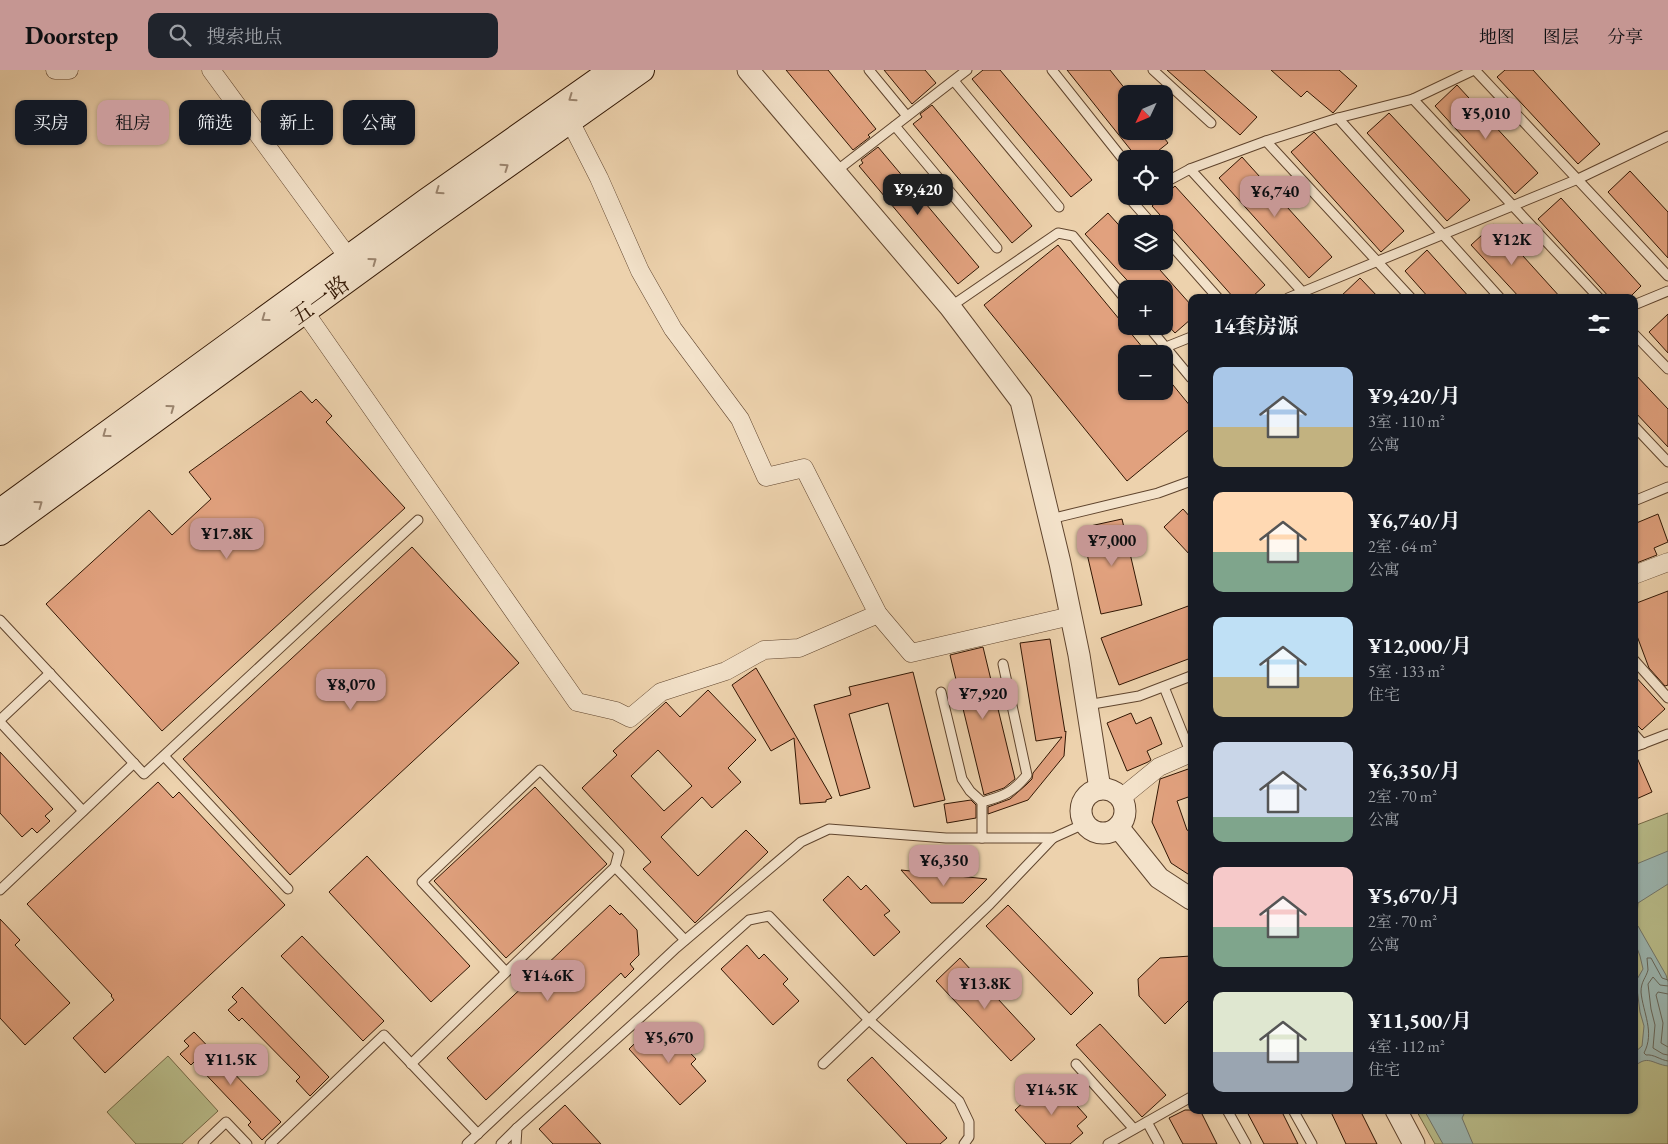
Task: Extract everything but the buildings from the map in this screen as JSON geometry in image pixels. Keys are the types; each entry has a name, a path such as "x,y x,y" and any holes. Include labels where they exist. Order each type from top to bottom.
{"main road":[{"name":"五一路","path":"0,511 348,257 612,70"},
{"name":"五一路","path":"0,533 430,220 642,70"}],"street":[{"path":"55,70 69,70"},
{"path":"211,70 348,257"},
{"path":"748,70 950,307 1021,401 1050,519 1071,616 1100,789"},
{"path":"570,121 599,178 640,271 673,329 740,419 766,477 804,468 878,614 911,653 1071,616"},
{"path":"304,311 577,702 616,711 630,718 661,692 726,671 764,650 799,648 878,614"},
{"path":"1638,573 1668,562"},
{"path":"1121,798 1160,767 1188,755"},
{"path":"1108,789 1121,798 1125,813 1123,821 1118,827 1110,832 1100,834 1084,824 1080,814 1081,804 1092,791 1108,789"},
{"path":"1118,827 1159,878 1188,897"},
{"path":"1398,1114 1410,1142"}],"lane":[{"path":"869,70 907,116"},
{"path":"835,172 967,70"},
{"path":"1052,70 1118,153"},
{"path":"1153,70 1211,123"},
{"path":"1173,178 1190,168 1266,141 1338,118 1413,99 1475,70 1668,276"},
{"path":"954,81 1059,207"},
{"path":"1413,99 1595,294"},
{"path":"1338,118 1496,294"},
{"path":"895,126 997,248"},
{"path":"1308,294 1377,261 1578,179 1668,136"},
{"path":"1266,141 1407,294"},
{"path":"1190,168 1305,294"},
{"path":"1135,205 1144,215"},
{"path":"950,307 1058,232 1072,236 1118,291"},
{"path":"1173,247 1214,294"},
{"path":"1638,303 1668,291"},
{"path":"1155,335 1164,345"},
{"path":"1173,345 1188,338"},
{"path":"1638,338 1668,369"},
{"path":"1173,356 1188,374"},
{"path":"1638,430 1668,462"},
{"path":"1050,519 1158,493 1188,482"},
{"path":"1638,499 1668,488"},
{"path":"0,620 144,774 418,520"},
{"path":"982,802 997,798 1015,789 1027,775 1003,664"},
{"path":"1638,664 1668,698"},
{"path":"50,673 0,721 83,811"},
{"path":"1087,705 1139,696 1188,677"},
{"path":"1164,687 1188,747"},
{"path":"941,692 962,779 970,791 982,802 982,838"},
{"path":"1638,746 1667,736"},
{"path":"1638,738 1643,744"},
{"path":"164,756 288,889"},
{"path":"0,890 134,763"},
{"path":"411,1064 615,867 619,852 540,770 422,882 506,972"},
{"path":"823,1064 990,904 1053,838 1084,824"},
{"path":"467,1144 685,940 801,842 828,829 946,838 1053,838"},
{"path":"615,867 685,940"},
{"path":"501,1144 749,920 769,916 868,1019 959,1101 969,1122 969,1137 964,1144"},
{"path":"270,1144 384,1035 478,1134"},
{"path":"1076,1064 1134,1129"},
{"path":"1108,1144 1188,1098"},
{"path":"1230,1114 1246,1144"},
{"path":"1295,1114 1312,1144"},
{"path":"203,1144 226,1122 247,1144"},
{"path":"1147,1122 1159,1144"},
{"path":"516,1144 517,1128"}],"green space":[{"path":"1668,813 1668,1144 1435,1144 1418,1114 1638,1114 1638,824"},
{"path":"168,1056 218,1111 182,1144 136,1144 107,1112"}],"water":[{"path":"1668,851 1668,884 1638,903 1638,863"},
{"path":"1638,926 1666,975 1668,982 1668,1066 1647,1060 1638,1064 1638,1050 1642,1046 1644,1026 1638,996 1638,978 1643,969 1638,951"},
{"path":"1426,1114 1464,1114 1462,1118 1473,1144 1443,1144"}]}
